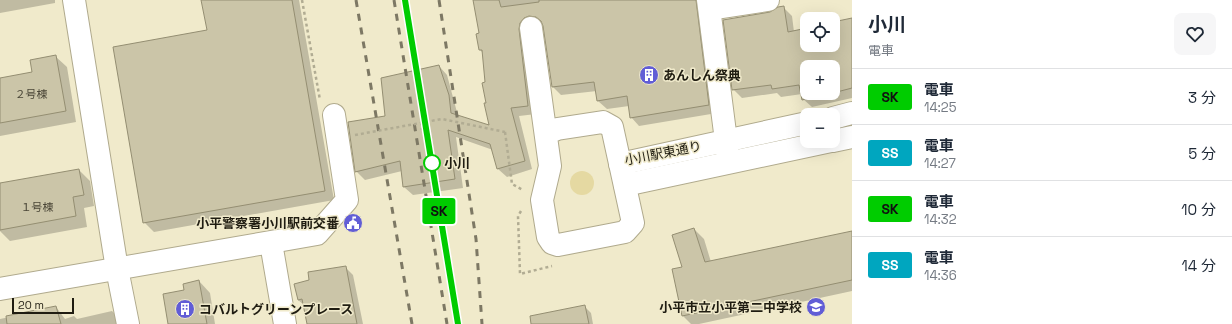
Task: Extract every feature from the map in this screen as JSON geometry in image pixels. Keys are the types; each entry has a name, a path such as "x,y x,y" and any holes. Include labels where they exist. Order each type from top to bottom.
{"street":[{"path":"74,0 117,269 128,324"},
{"path":"729,162 709,5 768,0"},
{"path":"531,28 547,133 550,166 542,200 548,236 552,242 558,245 625,232 630,229 633,223 620,164"},
{"path":"840,116 852,113"},
{"path":"0,289 317,234 347,200 334,115"},
{"name":"小川駅東通り","path":"547,133 556,129 603,122 612,127 620,164 800,125"},
{"name":"小川駅東通り","path":"840,139 852,137"},
{"name":"小川駅東通り","path":"625,185 800,148"},
{"path":"270,243 285,324"}],"path":[{"path":"302,0 321,104 334,115"},
{"path":"355,134 442,119 505,132 512,184 528,193"},
{"path":"421,122 422,130"}],"shaded area":[{"path":"582,171 591,174 594,183 591,192 582,195 573,192 570,183 573,174"}],"building":[{"path":"201,0 292,0 325,191 143,223 113,47 207,30"},
{"path":"473,0 499,0 501,7 539,2 539,0 696,0 709,105 630,118 627,96 597,101 594,82 552,87 543,26 541,21 536,17 529,16 524,18 520,23 519,29 528,106 511,108 525,161 497,169 490,144 448,130 455,179 403,187 400,161 355,172 348,122 385,116 381,78 439,65 449,95 451,113 489,125 484,103 486,103 482,83 485,82 482,50 479,50 476,34 479,33"},
{"path":"784,6 788,32 800,29 800,52 840,52 840,21 852,18 852,88 840,91 840,60 800,60 800,90 799,85 772,89 771,85 732,90 723,20 770,12 778,7"},
{"path":"56,55 66,111 0,123 0,78 32,72 30,60"},
{"path":"79,169 84,195 73,197 76,216 0,230 0,183"},
{"path":"694,228 705,262 852,231 852,280 682,316 672,269 682,267 672,235"},
{"path":"346,266 357,324 307,324 302,299 298,300 294,284 309,280 308,272"},
{"name":"コバルトグリーンプレース","path":"199,280 207,324 168,324 163,294 184,290 183,284"},
{"path":"585,305 589,324 531,324 530,316"},
{"path":"56,306 61,324 7,324 6,316"}],"railway":[{"path":"356,0 412,324"},
{"path":"394,0 447,324"},
{"path":"405,0 458,324"},
{"path":"439,0 476,239 482,324"}],"train":[{"name":"SK","path":"405,0 458,324"}],"place":[{"name":"あんしん祭典","path":"649,75"},
{"name":"小川","path":"432,163"},
{"name":"小平警察署小川駅前交番","path":"353,223"},
{"name":"小平市立小平第二中学校","path":"816,307"},
{"name":"コバルトグリーンプレース","path":"185,309"}]}
